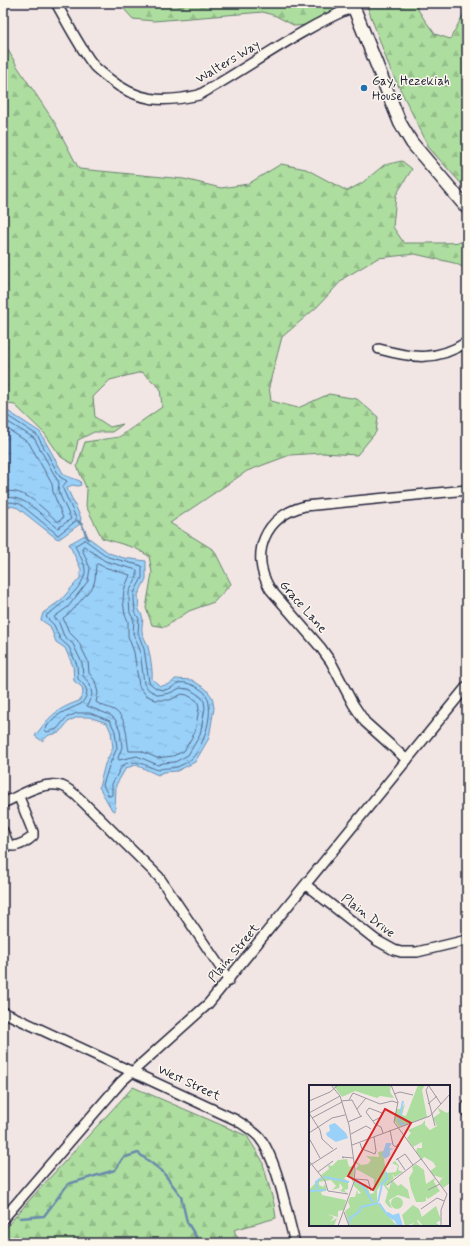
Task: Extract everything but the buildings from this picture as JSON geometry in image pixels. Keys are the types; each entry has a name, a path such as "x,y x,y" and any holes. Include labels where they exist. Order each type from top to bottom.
{"main road":[{"path":"352,5 400,123 412,143 467,208"}],"street":[{"name":"Walters Way","path":"56,3 95,67 121,89 141,97 163,100 181,99 199,95 304,31 352,5"},
{"path":"379,349 407,356 428,357 448,352 467,342"},
{"name":"Grace Lane","path":"407,760 365,722 353,704 331,662 321,648 270,589 262,572 260,553 262,544 266,534 278,518 296,508 467,490"},
{"name":"Plain Street","path":"3,1219 121,1082 208,1004 229,980 467,686"},
{"path":"3,803 19,797 34,788 58,785 70,791 82,800 159,877 229,980"},
{"path":"3,831 8,843 12,846 16,846 30,840 33,836 33,832 19,797"},
{"name":"Plain Drive","path":"306,885 376,940 394,950 401,952 417,952 467,940"},
{"name":"West Street","path":"3,1012 236,1120 252,1130 259,1137 269,1154 295,1243"},
{"path":"467,1106 467,1112"}],"green space":[{"path":"120,3 338,3 334,9 307,25 295,26 276,16 263,12 154,21 133,19"},
{"path":"366,3 414,3 435,34 450,39 467,8 467,190 430,149 390,69"},
{"path":"3,41 17,66 55,123 79,169 184,179 221,188 248,184 281,164 306,169 347,191 362,183 384,165 402,161 412,169 396,195 393,227 404,243 467,242 467,269 454,263 415,254 378,258 344,278 317,307 282,337 269,386 271,401 298,408 329,394 357,399 378,417 376,432 357,455 322,453 290,455 247,471 170,523 214,550 231,584 214,602 189,611 165,627 152,625 146,608 152,573 149,556 135,548 102,538 86,506 87,490 77,466 85,442 119,437 162,407 160,388 142,372 110,380 93,397 95,417 110,427 123,424 112,432 94,432 78,440 73,464 61,457 45,434 15,405 3,403"},
{"path":"133,1087 247,1136 262,1160 274,1204 276,1218 234,1230 240,1243 3,1243 3,1231"}],"water":[{"path":"3,408 40,432 64,475 80,481 81,485 72,485 67,488 81,518 80,524 59,539 18,508 11,506 3,508"},
{"path":"85,535 109,553 124,558 146,561 146,579 138,595 139,610 143,619 142,632 149,650 152,667 152,679 160,686 170,684 175,679 192,680 206,689 212,697 214,708 209,738 195,762 177,771 163,772 158,775 136,765 126,768 116,785 115,811 112,810 99,787 105,764 113,748 111,732 107,723 89,717 78,717 69,721 59,733 49,735 42,741 35,736 54,714 64,707 79,701 83,694 82,687 74,681 73,666 65,648 56,642 50,626 41,620 43,613 61,600 80,578 81,569 69,544"}],"waterway":[{"path":"376,3 378,5 380,3"},
{"path":"78,521 82,525 88,539"},
{"path":"20,1218 44,1216 68,1184 115,1170 123,1158 138,1153 162,1171 181,1196 187,1222 200,1243"}],"place":[{"name":"Gay, Hezekiah House","path":"364,88"}]}
